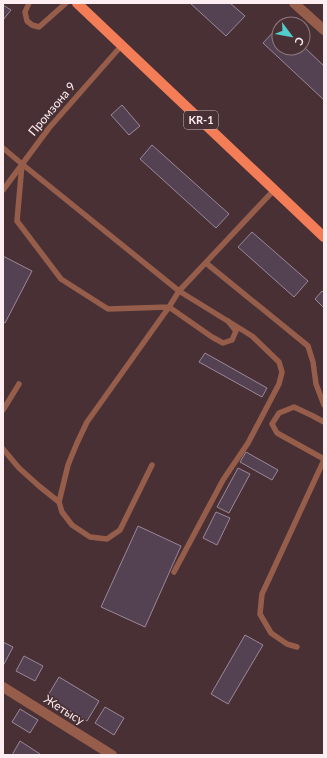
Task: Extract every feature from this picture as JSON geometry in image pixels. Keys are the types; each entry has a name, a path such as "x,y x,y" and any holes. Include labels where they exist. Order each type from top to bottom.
{"main road":[{"name":"KR-1","path":"77,3 324,237"}],"street":[{"path":"294,3 324,30"},
{"name":"Жетысу","path":"3,687 112,755"}],"lane":[{"path":"29,3 25,12 27,21 32,25 39,27 66,3"},
{"name":"Промзона 9","path":"3,190 49,128 122,45"},
{"path":"3,148 179,291 252,336 279,362 282,372 279,384 248,443 223,480 174,572"},
{"path":"22,164 17,221 61,278 108,309 169,307 223,343 232,340 236,331 228,321"},
{"path":"152,465 120,530 107,539 90,537 72,526 62,512 59,502 68,465 87,422 179,291 274,190"},
{"path":"206,263 308,346 313,362 316,384 324,405"},
{"path":"3,410 19,384"},
{"path":"297,647 287,644 271,632 260,614 262,594 324,459 277,433 272,424 279,413 294,407 324,422"},
{"path":"3,449 19,468 38,486 59,502"}],"building":[{"path":"190,3 230,3 245,16 226,36"},
{"path":"3,5 11,10 3,20"},
{"path":"271,34 271,50 263,43"},
{"path":"311,54 324,66 324,100 277,56 311,56"},
{"path":"122,105 140,126 129,135 111,115"},
{"path":"152,145 229,214 216,228 140,159"},
{"path":"252,232 308,281 294,297 238,247"},
{"path":"3,256 32,271 5,323 3,322"},
{"path":"322,291 324,293 324,308 315,299"},
{"path":"205,353 267,388 262,397 199,362"},
{"path":"246,452 278,470 272,480 240,462"},
{"path":"238,468 250,474 229,513 217,507"},
{"path":"216,512 230,518 217,545 203,538"},
{"path":"138,526 181,546 145,627 101,607"},
{"path":"245,635 263,645 228,704 211,694"},
{"path":"3,642 13,647 3,666"},
{"path":"24,656 43,666 35,681 16,671"},
{"path":"59,677 99,701 87,721 47,697"},
{"path":"105,707 124,718 114,735 95,723"},
{"path":"20,709 38,720 30,733 12,722"},
{"path":"20,741 40,754 12,755"}]}
